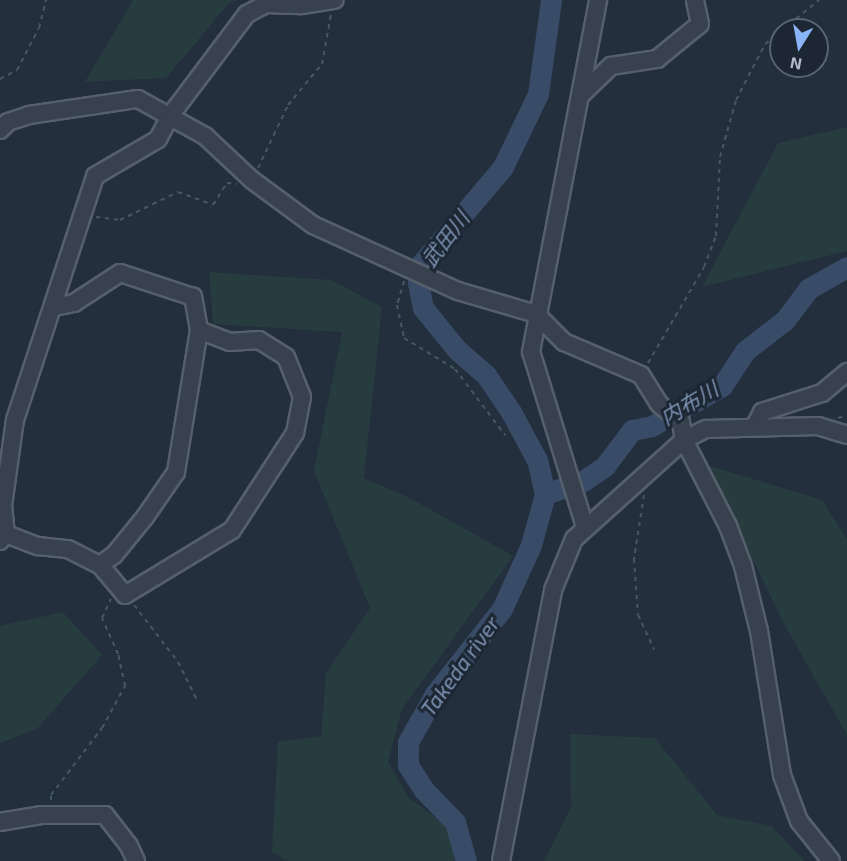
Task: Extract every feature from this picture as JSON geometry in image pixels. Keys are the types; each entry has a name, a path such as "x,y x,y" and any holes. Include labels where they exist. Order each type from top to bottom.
{"street":[{"path":"583,521 531,352 536,314 598,0"},
{"path":"580,94 611,66 657,59 700,24 696,0"},
{"path":"198,330 230,342 259,340 286,357 302,398 295,433 232,530 121,590 100,565 68,549 38,546 3,538 3,507 15,420 54,307 95,176 158,139 170,116 247,14 266,4 333,1"},
{"path":"0,130 8,122 29,115 138,99 205,136 252,180 313,225 497,305 536,314 564,342 640,375 659,404 681,422 684,440 704,474 743,566 759,632 782,775 799,821 831,861"},
{"path":"54,307 74,303 120,273 193,297 198,330 176,472 139,525 114,555 100,565"},
{"path":"755,426 762,412 822,393 847,372"},
{"path":"501,861 553,590 567,550 583,521 684,440 706,429 818,426 847,435"},
{"path":"0,822 52,814 105,815 129,846 136,861"}],"path":[{"path":"0,79 17,70 39,28 46,0"},
{"path":"798,18 819,0"},
{"path":"81,215 120,220 178,192 213,205 227,183 250,186 288,105 322,64 329,39 333,1"},
{"path":"640,375 704,267 716,236 720,157 736,100 765,44 769,41"},
{"path":"408,267 397,305 404,338 455,369 505,435"},
{"path":"647,490 642,500 634,559 638,615 654,649"},
{"path":"52,814 51,795 102,728 125,686 118,654 102,618 121,590 178,662 198,702"}],"green space":[{"path":"133,0 239,0 230,2 166,78 85,82"},
{"path":"847,127 847,251 702,287 778,143"},
{"path":"209,272 331,280 382,307 364,478 410,498 513,556 402,709 388,762 409,798 457,833 454,861 288,861 272,852 278,742 321,736 326,673 370,608 314,471 342,332 213,324"},
{"path":"707,465 822,500 847,539 847,735 783,622"},
{"path":"63,612 102,655 37,729 0,743 0,626"},
{"path":"570,734 655,738 717,815 772,826 804,861 544,861 571,807"}],"waterway":[{"name":"武田川","path":"466,861 455,822 424,790 408,765 408,742 435,694 502,609 531,545 545,494 537,460 511,412 486,375 458,351 423,308 418,283 421,264 503,167 538,94 551,0"},
{"name":"内布川","path":"545,494 583,481 605,466 632,430 652,426 722,386 745,351 785,320 808,289 847,267"}],"water label":[{"name":"Takeda river","path":"460,666"}]}
